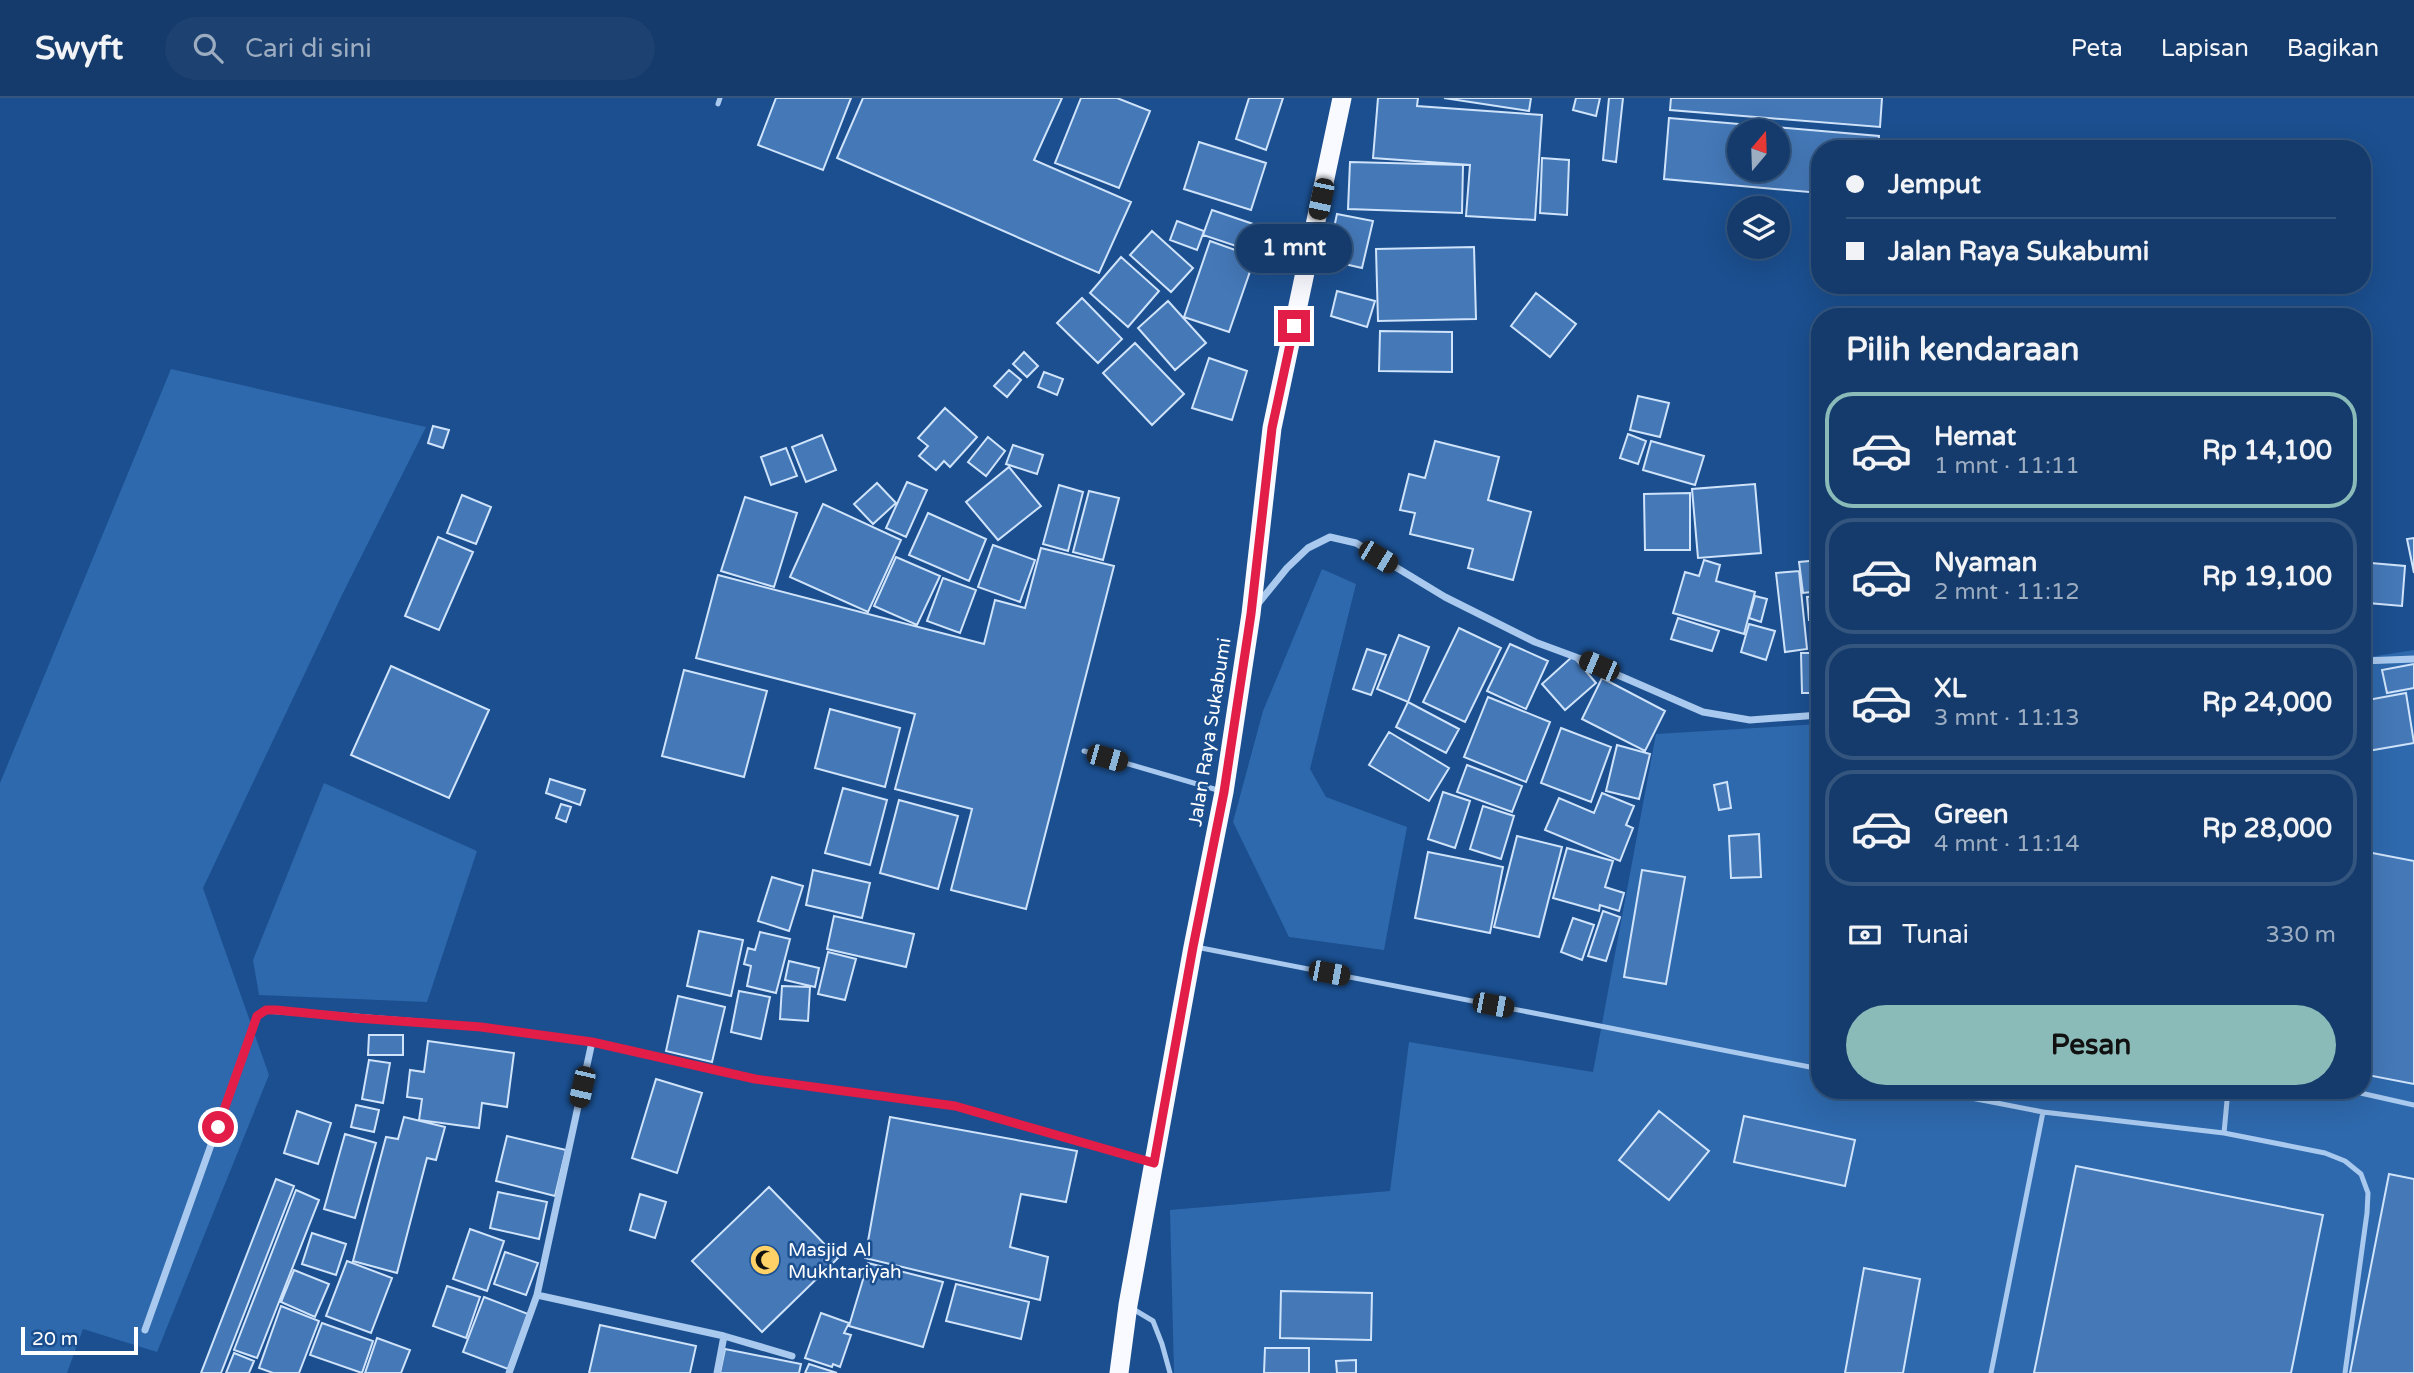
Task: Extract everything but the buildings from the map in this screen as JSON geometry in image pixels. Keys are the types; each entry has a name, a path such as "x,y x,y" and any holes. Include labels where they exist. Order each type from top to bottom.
{"highway":[{"name":"Jalan Raya Sukabumi","path":"1119,1373 1128,1305 1224,792 1251,614 1272,428 1342,98"}],"street":[{"path":"1251,614 1287,568 1308,548 1331,537 1356,543 1445,597 1535,642 1703,712 1750,720 1811,716"},
{"path":"2371,661 2414,659"},
{"path":"145,1330 257,1016 261,1012 276,1010 481,1027 592,1042 755,1079 955,1106 1154,1163"},
{"path":"509,1373 537,1295 592,1042"},
{"path":"537,1295 724,1336 792,1356"},
{"path":"717,1373 724,1336"}],"lane":[{"path":"1084,751 1224,792"},
{"path":"1193,947 1811,1067"},
{"path":"2371,1095 2414,1105"},
{"path":"1976,1099 2043,1112 2224,1133 2325,1153 2345,1161 2361,1174 2368,1193 2345,1373"},
{"path":"2224,1133 2227,1099"},
{"path":"1991,1373 2043,1112"},
{"path":"1128,1305 1153,1321 1170,1373"}],"shaded area":[{"path":"171,369 426,427 342,595 203,888 269,1075 157,1352 83,1329 67,1373 0,1373 0,783"},
{"path":"1322,569 1356,584 1310,769 1326,797 1407,827 1384,950 1289,937 1233,822 1263,711"},
{"path":"2414,650 2414,1373 1174,1373 1170,1210 1390,1191 1409,1042 1593,1072 1656,734 1811,725 1811,1099 2371,1099 2371,657"},
{"path":"324,783 477,851 427,1002 259,995 253,960"}],"place":[{"name":"Masjid Al Mukhtariyah","path":"765,1260"}],"route":[{"path":"218,1127 257,1016 266,1010 276,1010 481,1027 592,1042 755,1079 955,1106 1154,1163 1224,792 1251,614 1272,428 1294,326"}]}
